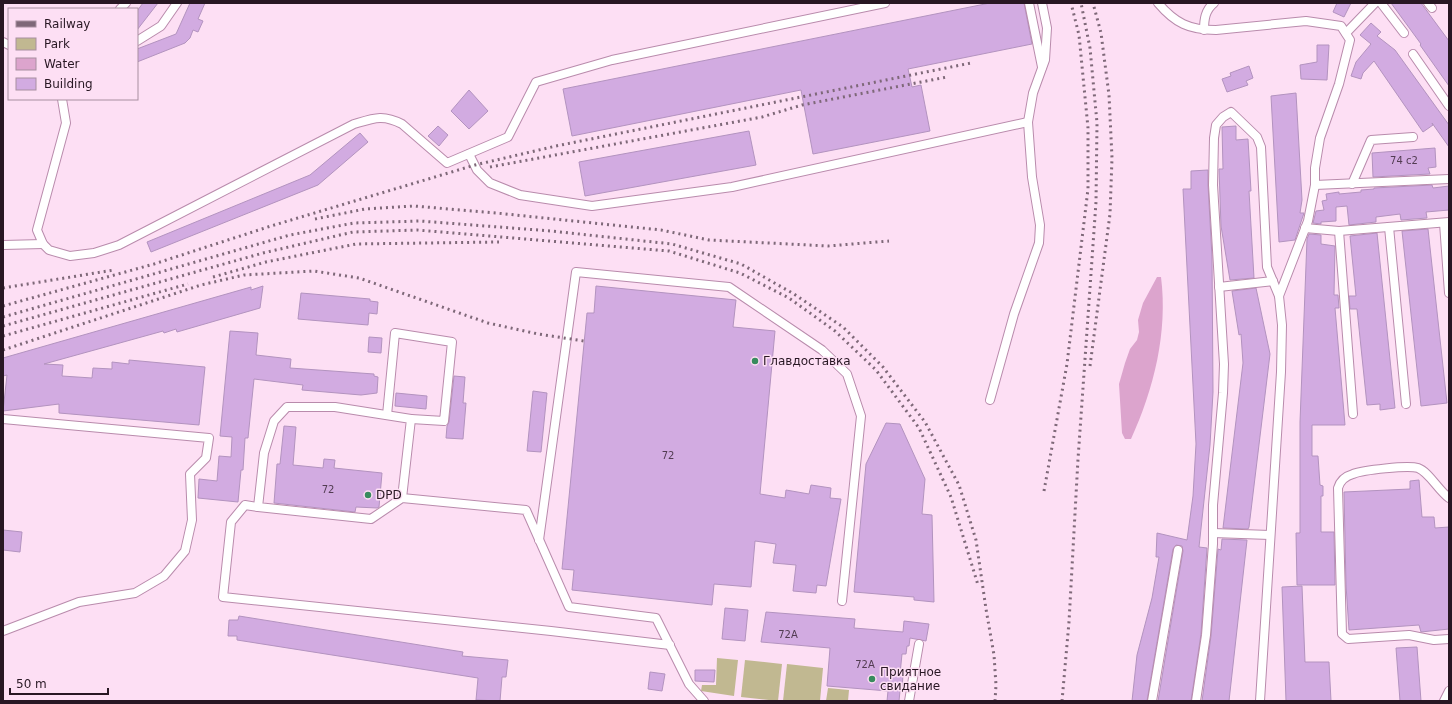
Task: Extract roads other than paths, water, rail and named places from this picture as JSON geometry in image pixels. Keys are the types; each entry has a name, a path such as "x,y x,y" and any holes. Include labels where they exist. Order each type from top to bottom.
{"lane":[{"path":"138,39 161,26 177,3"},
{"path":"62,100 66,123 37,230 43,244 49,250 70,256 94,253 119,245 354,124 374,118 386,118 402,124 447,163 508,136 536,82 612,60 885,3"},
{"path":"1029,3 1042,67"},
{"path":"990,400 1014,314 1038,242 1040,225 1032,177 1028,122 1032,92 1045,60 1048,28 1042,3"},
{"path":"1158,3 1174,20 1204,30 1306,21 1341,26 1350,40 1339,84 1320,138 1315,168 1315,186 1305,228 1279,296"},
{"path":"1204,30 1205,16 1210,6 1214,3"},
{"path":"1346,33 1375,3"},
{"path":"1380,3 1404,33"},
{"path":"1413,54 1449,106"},
{"path":"1196,701 1206,635 1213,533 1213,505 1223,393 1224,364 1213,185 1214,138 1216,125 1223,117 1231,112 1257,137 1261,147 1267,266 1279,296 1282,325 1281,364 1260,701"},
{"path":"469,154 477,170 490,183 520,195 592,206 732,187 1028,122"},
{"path":"1352,184 1371,140 1413,137"},
{"path":"1315,186 1449,179"},
{"path":"1305,228 1339,231 1446,223 1449,294"},
{"path":"1389,227 1406,404"},
{"path":"1339,231 1353,414"},
{"path":"3,245 43,244"},
{"path":"539,540 576,272 729,287 822,350 847,374 861,416 842,601"},
{"path":"1219,287 1273,282"},
{"path":"258,507 264,453 274,421 287,407 335,407 387,416 444,421 452,342 395,333 387,416"},
{"path":"3,419 209,438 206,458 190,474 192,520 185,551 164,576 135,593 79,602 3,631"},
{"path":"402,498 411,419"},
{"path":"1449,498 1426,474 1418,468 1375,470 1353,474 1345,478 1339,484 1338,488 1342,634 1348,639 1409,636 1434,640 1449,639"},
{"path":"670,645 551,631 223,597 231,522 245,505 371,519 402,498 526,510 569,607 656,618 670,645 689,684 704,701"},
{"path":"1213,533 1270,535"},
{"path":"1152,701 1178,550"},
{"path":"909,701 919,644"},
{"path":"1444,701 1449,691"}],"water":[{"path":"1157,277 1161,277 1163,298 1161,339 1157,360 1139,420 1131,439 1125,439 1122,433 1119,384 1130,349 1137,340 1139,332 1138,320 1143,303"}],"railway":[{"path":"1044,491 1067,364 1088,189 1088,128 1079,35 1071,3"},
{"path":"1062,701 1069,622 1078,459 1096,202 1097,123 1090,48 1081,3"},
{"path":"1090,366 1110,214 1112,158 1109,95 1101,33 1093,3"},
{"path":"3,306 154,264 271,226 475,165 556,146 971,63"},
{"path":"490,167 762,117 802,105 947,77"},
{"path":"315,219 365,209 414,206 661,230 709,240 828,246 889,241"},
{"path":"3,317 290,235 354,223 420,221 551,231 672,244 741,264 794,294 843,327 883,367 925,422 959,485 976,540 994,655 996,685 995,701"},
{"path":"3,326 263,253 353,232 417,230 669,251 740,273 789,298 835,331 876,370 919,428 951,497 978,585"},
{"path":"213,277 266,262 356,244 499,242"},
{"path":"3,288 114,270"},
{"path":"3,350 201,285 244,275 314,271 359,278 488,323 538,334 584,341"},
{"path":"3,336 188,284"}],"place":[{"name":"Главдоставка","path":"755,361"},
{"name":"DPD","path":"368,495"},
{"name":"Приятное свидание","path":"872,679"}]}
